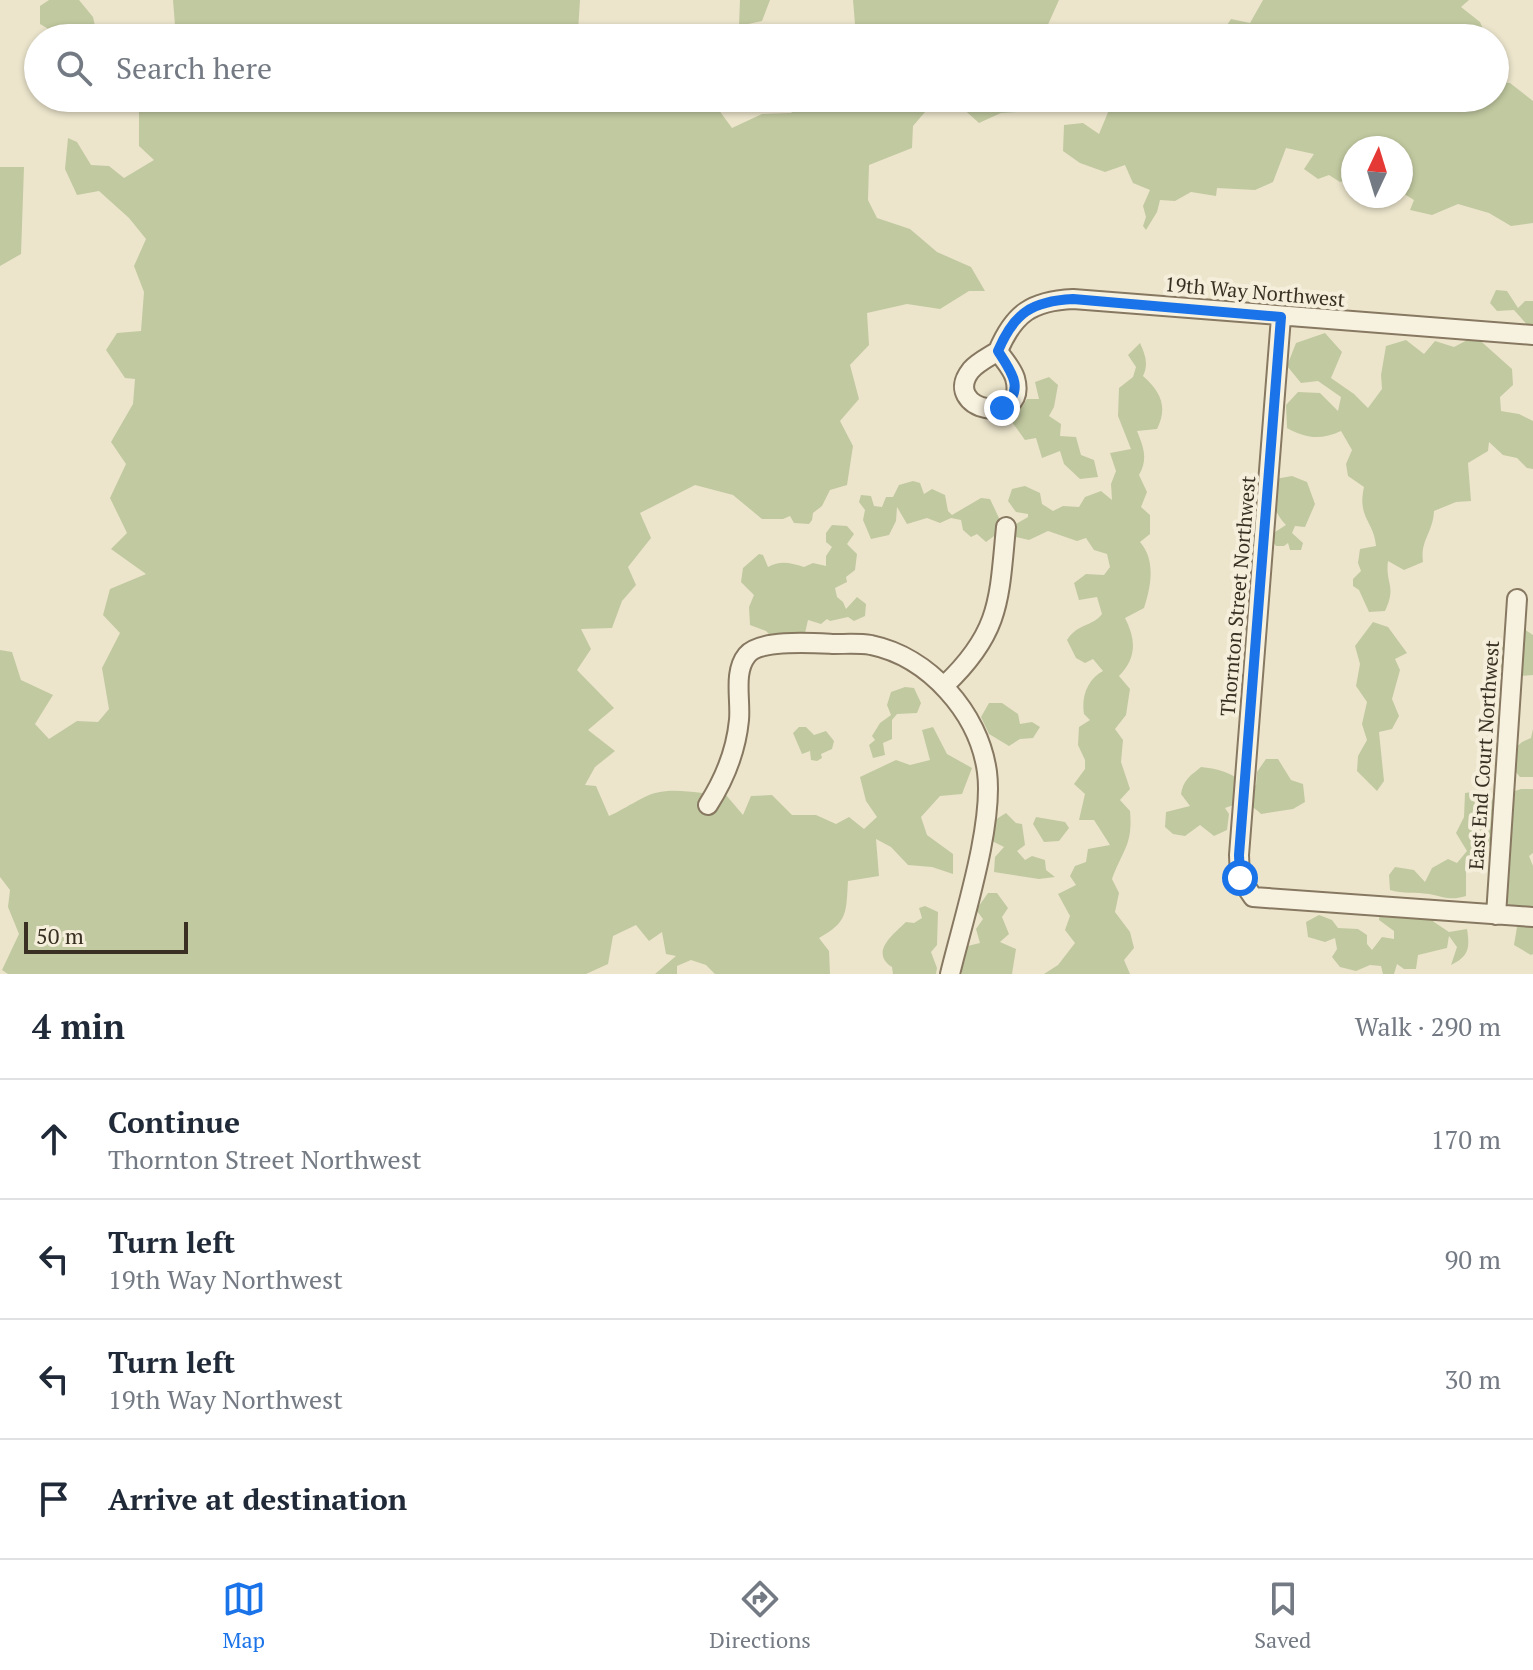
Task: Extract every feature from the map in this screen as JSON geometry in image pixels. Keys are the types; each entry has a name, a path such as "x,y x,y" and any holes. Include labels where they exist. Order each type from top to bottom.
{"street":[{"name":"19th Way Northwest","path":"998,351 1005,333 1031,307 1050,300 1073,299 1533,335"},
{"name":"Thornton Street Northwest","path":"1281,317 1239,855 1240,878 1253,897 1496,915"},
{"path":"945,685 963,668 990,629 1000,589 1006,527"},
{"name":"East End Court Northwest","path":"1496,915 1517,599"},
{"path":"708,805 722,783 731,756 739,722 739,671 747,654 762,645 871,645 911,661 945,685 971,723 987,771 985,816 950,974"},
{"path":"1496,915 1533,917"}],"green space":[{"path":"49,0 79,0 93,17 95,24 40,24 40,6"},
{"path":"173,0 580,0 578,24 175,24"},
{"path":"740,0 770,0 762,21 739,24"},
{"path":"853,0 1059,0 1048,24 855,24"},
{"path":"1263,0 1469,0 1461,7 1481,24 1228,24 1231,19 1250,23"},
{"path":"1510,83 1533,101 1533,223 1511,226 1489,213 1458,204 1432,215 1410,210 1414,200 1413,136 1341,136 1341,182 1329,175 1318,179 1304,169 1314,154 1286,148 1273,182 1255,190 1217,188 1216,196 1191,192 1175,201 1160,200 1146,230 1143,226 1146,217 1143,206 1150,190 1133,183 1125,165 1105,172 1080,163 1063,151 1064,125 1083,123 1099,134 1108,112 1509,112"},
{"path":"139,112 720,112 732,128 762,114 925,112 913,126 912,148 869,165 868,200 877,218 910,229 937,252 971,267 985,291 969,291 940,309 907,304 867,313 869,345 850,365 859,399 840,421 853,446 847,485 830,490 809,524 794,523 790,516 762,519 733,495 695,485 640,513 651,538 628,567 636,585 622,601 612,628 581,629 591,649 577,670 614,708 588,730 615,751 595,767 585,785 596,786 609,816 645,797 664,791 726,795 743,815 751,796 772,795 792,815 816,815 836,824 849,817 864,829 877,817 866,801 860,777 896,760 910,765 930,760 922,730 933,727 947,754 972,768 962,794 940,796 921,817 927,835 953,854 953,874 932,867 908,865 891,847 876,839 879,876 848,881 844,916 819,938 829,951 830,974 715,974 706,965 691,960 677,966 677,974 655,974 676,956 666,954 662,932 649,941 636,925 613,936 608,964 586,974 8,974 2,970 19,934 8,907 10,890 0,877 0,650 12,652 21,680 53,695 35,724 49,739 77,721 98,722 109,709 102,668 120,633 103,615 110,589 146,574 111,549 127,533 110,498 126,464 111,442 133,404 135,379 125,378 106,350 117,333 141,331 144,292 134,266 146,239 129,218 99,191 77,195 65,169 68,138 77,142 91,165 109,166 124,178 154,160 139,146"},
{"path":"967,112 1017,112 1001,113 979,123"},
{"path":"0,167 24,167 21,254 0,266"},
{"path":"1496,290 1507,291 1518,308 1525,301 1533,301 1533,327 1530,328 1514,310 1497,311 1490,303"},
{"path":"1325,333 1342,352 1331,378 1368,408 1382,389 1386,346 1406,340 1424,354 1435,341 1454,347 1475,336 1512,369 1513,385 1500,397 1501,411 1519,414 1533,421 1533,469 1527,468 1517,458 1503,455 1489,442 1488,451 1468,463 1471,501 1456,502 1434,511 1423,548 1423,562 1404,570 1388,561 1390,596 1385,611 1369,612 1359,590 1353,586 1353,579 1361,571 1358,563 1360,549 1376,546 1364,513 1364,487 1348,476 1346,464 1352,450 1341,431 1314,437 1287,428 1286,405 1298,392 1320,393 1338,411 1341,397 1318,381 1301,383 1287,366 1296,343"},
{"path":"1140,343 1146,363 1143,376 1161,400 1162,414 1157,429 1137,431 1144,453 1139,475 1147,492 1141,507 1150,515 1150,534 1140,542 1150,565 1150,583 1144,608 1125,618 1133,648 1129,662 1119,676 1130,689 1126,715 1115,729 1123,740 1121,762 1130,789 1120,800 1130,811 1131,822 1126,846 1112,879 1119,893 1115,912 1130,932 1134,948 1124,960 1130,974 1044,974 1058,965 1075,943 1065,930 1070,916 1058,894 1076,885 1070,876 1075,866 1086,862 1088,849 1110,845 1094,820 1079,820 1085,794 1074,784 1085,769 1085,760 1078,745 1079,727 1090,720 1084,714 1085,695 1093,679 1103,671 1093,659 1085,663 1076,658 1067,640 1102,614 1097,597 1079,600 1074,583 1086,574 1104,575 1110,567 1107,554 1094,550 1086,538 1077,541 1048,531 1029,540 1016,537 1016,524 1028,514 1016,512 1008,501 1012,489 1025,486 1040,493 1042,504 1053,511 1063,506 1079,507 1085,497 1101,491 1112,500 1111,484 1116,471 1110,453 1131,449 1118,416 1119,388 1133,377 1136,367 1128,355"},
{"path":"1049,377 1058,385 1049,416 1061,424 1060,436 1076,437 1081,455 1094,460 1098,477 1080,479 1064,464 1060,451 1042,458 1036,438 1025,440 1012,422 1027,399 1039,399 1035,382"},
{"path":"1292,476 1307,482 1315,504 1305,527 1295,526 1292,533 1303,543 1301,550 1290,550 1288,543 1276,546 1271,539 1286,525 1274,504 1275,479"},
{"path":"913,481 920,483 924,494 932,489 945,495 948,511 952,515 981,498 990,499 1001,531 986,542 977,534 971,537 963,530 961,520 951,518 940,523 927,518 907,524 897,507 896,521 889,535 871,539 863,520 865,510 859,502 861,495 871,496 874,506 882,507 886,497 893,497 899,485"},
{"path":"832,525 847,526 854,534 847,544 857,554 855,570 846,577 847,582 835,588 837,597 846,609 857,597 866,604 865,616 854,621 848,617 827,619 821,624 808,620 805,633 792,632 777,642 766,631 750,625 749,607 754,595 741,582 743,568 759,554 763,555 768,567 781,563 804,567 813,563 826,566 826,556 832,547 826,542 826,533"},
{"path":"1373,622 1388,627 1407,653 1395,659 1400,670 1392,699 1399,716 1392,729 1379,732 1384,781 1377,791 1357,771 1358,756 1367,740 1362,724 1367,702 1356,686 1360,664 1355,646"},
{"path":"1524,629 1533,635 1533,675 1521,676 1501,667 1502,643"},
{"path":"905,687 914,688 921,703 917,713 897,714 892,720 892,739 883,743 885,755 873,758 869,745 875,740 872,736 880,723 891,715 887,705 891,692"},
{"path":"989,703 1002,703 1018,714 1020,724 1032,722 1040,727 1033,738 1020,739 1009,746 989,734 981,717"},
{"path":"799,727 806,727 814,735 826,731 834,741 832,749 821,754 822,758 817,761 811,760 810,751 802,754 793,733"},
{"path":"1533,729 1533,777 1520,777 1510,765 1511,752 1531,738"},
{"path":"1266,759 1278,759 1291,780 1303,784 1305,802 1293,809 1261,814 1244,804 1225,808 1229,814 1227,830 1214,836 1200,825 1185,836 1173,834 1165,827 1166,812 1190,806 1181,794 1182,789 1188,778 1201,767 1228,773 1250,789 1256,785 1257,772"},
{"path":"1533,789 1533,853 1529,856 1533,866 1533,909 1503,908 1489,882 1495,868 1494,844 1485,847 1485,863 1466,872 1466,896 1451,898 1390,890 1389,875 1395,867 1414,870 1425,882 1432,868 1448,859 1457,863 1467,851 1456,833 1464,817 1465,793 1485,790 1499,807 1506,794"},
{"path":"1006,813 1016,823 1022,824 1025,845 1017,851 1025,860 1032,856 1045,860 1046,870 1055,877 1039,879 994,872 995,857 1004,847 990,840 995,820"},
{"path":"1036,817 1065,822 1069,828 1059,841 1044,842 1033,824"},
{"path":"988,893 997,893 1008,908 1002,917 1009,934 1000,942 1016,949 1012,974 962,974 959,948 980,943 976,929 983,919 976,910"},
{"path":"1425,904 1434,922 1449,932 1467,929 1467,951 1451,965 1457,947 1449,936 1447,948 1418,955 1416,969 1404,969 1397,964 1394,974 1383,974 1381,966 1370,965 1356,971 1340,967 1332,957 1337,949 1335,938 1325,942 1308,937 1306,922 1319,915 1332,920 1338,928 1358,929 1367,935 1367,944 1372,950 1382,937 1394,939 1394,931 1379,920 1380,910"},
{"path":"925,906 938,912 937,945 931,952 936,974 893,974 883,949 906,922 914,923 922,918 919,908"},
{"path":"1531,924 1531,955 1514,945 1517,927"}],"route":[{"path":"1002,408 1014,396 1016,388 1016,380 998,351 1005,333 1031,307 1050,300 1073,299 1281,317 1239,855 1240,878"}]}
